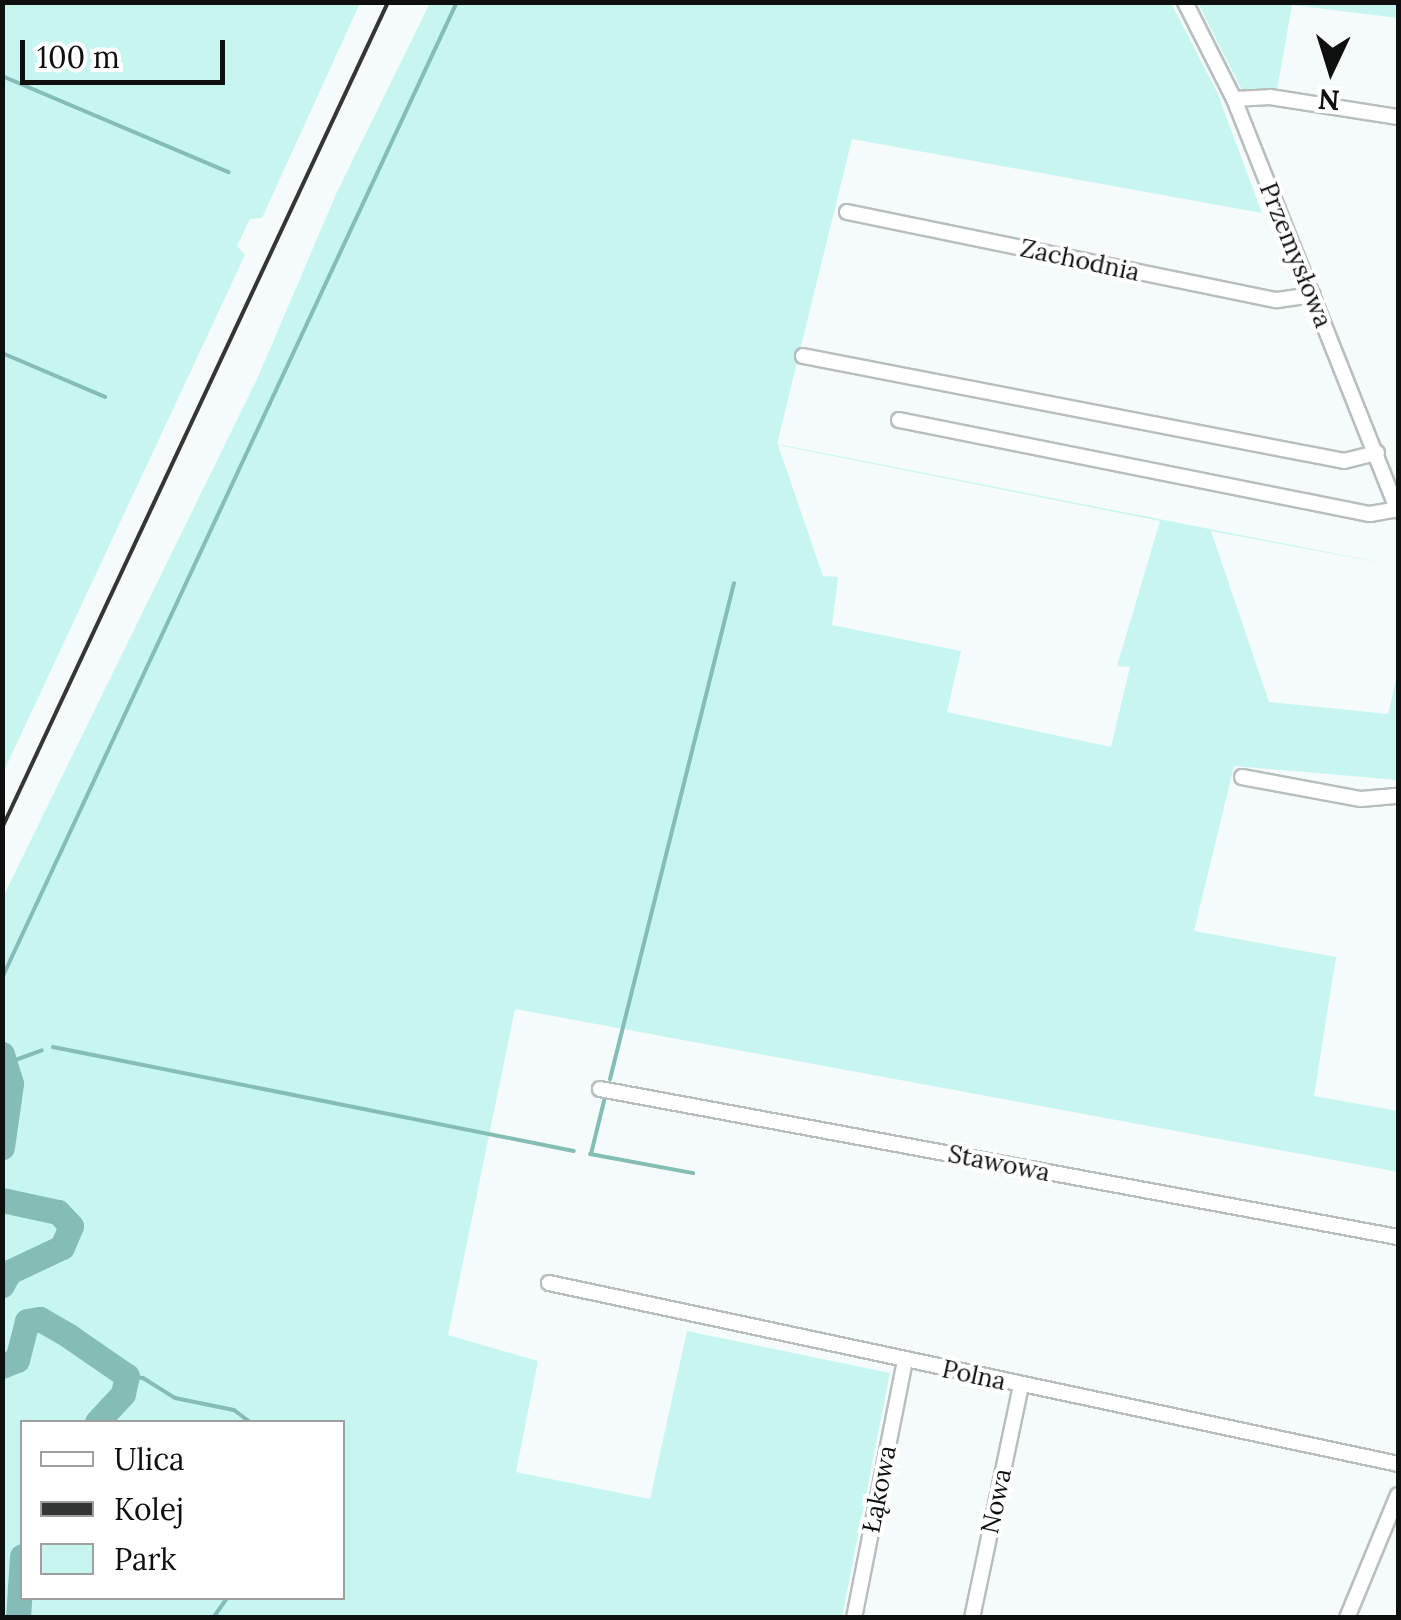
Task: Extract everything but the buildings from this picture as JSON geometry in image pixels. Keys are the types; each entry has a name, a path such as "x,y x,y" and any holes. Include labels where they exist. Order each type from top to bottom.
{"street":[{"name":"Przemysłowa","path":"1186,2 1234,99 1398,510"},
{"path":"1234,99 1270,96 1398,117"},
{"name":"Zachodnia","path":"846,212 1277,300 1313,295"},
{"path":"803,356 1344,461 1377,453"},
{"path":"899,420 1370,514 1398,510"},
{"path":"1242,777 1361,799 1398,796"},
{"name":"Stawowa","path":"600,1089 1398,1237"},
{"name":"Polna","path":"549,1284 1398,1464"},
{"name":"Łąkowa","path":"854,1618 905,1360"},
{"name":"Nowa","path":"972,1618 1021,1385"},
{"path":"1347,1618 1398,1495"}],"green space":[{"path":"3,2 360,3 262,218 250,219 237,246 245,255 3,773"},
{"path":"430,3 1171,3 1217,92 1262,213 852,139 777,444 1398,566 1211,531 1269,702 1388,714 1398,671 1398,780 1234,766 1194,931 1336,957 1314,1096 1398,1111 1398,1172 515,1009 448,1335 538,1361 516,1472 650,1499 687,1331 890,1373 842,1617 3,1617 2,899 258,377 337,192","holes":["778,445 1160,521 1117,666 1130,667 1111,747 947,712 961,651 832,625 838,577 823,576"]},
{"path":"1198,3 1398,3 1398,18 1292,5 1277,90 1242,90"}],"waterway":[{"path":"2,978 457,2"},
{"path":"2,76 228,172"},
{"path":"2,353 105,397"},
{"path":"610,1079 734,583"},
{"path":"53,1047 574,1151"},
{"path":"7,1063 42,1050"},
{"path":"2,1054 11,1084 2,1147"},
{"path":"591,1154 604,1101"},
{"path":"590,1154 693,1173"},
{"path":"2,1200 58,1212 71,1226 62,1247 9,1272 2,1285"},
{"path":"2,1366 17,1360 27,1321 40,1319 127,1376 123,1394 99,1420"},
{"path":"127,1376 143,1378 175,1398 234,1410 247,1420"},
{"path":"18,1618 20,1587"},
{"path":"213,1618 226,1600"}],"railway":[{"path":"2,828 388,2"}]}
